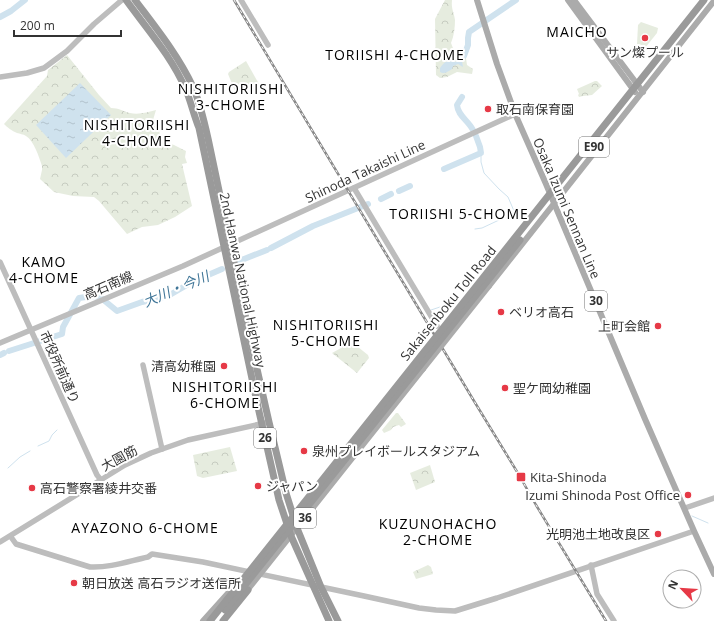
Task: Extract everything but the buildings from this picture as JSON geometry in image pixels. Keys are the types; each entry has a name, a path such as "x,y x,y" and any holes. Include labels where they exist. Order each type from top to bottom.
{"highway":[{"name":"2nd Hanwa National Highway","path":"126,0 170,61 186,91 199,128 250,338 279,500 291,536 330,621"},
{"name":"2nd Hanwa National Highway","path":"135,0 177,57 193,88 204,122 227,245"},
{"name":"Sakaisenboku Toll Road","path":"217,621 704,0"},
{"name":"Sakaisenboku Toll Road","path":"210,621 710,0"},
{"path":"414,360 475,292"},
{"path":"423,369 475,292"},
{"name":"2nd Hanwa National Highway","path":"265,423 297,528 321,587 338,621"},
{"path":"224,621 248,590"},
{"path":"206,621 226,596"}],"main road":[{"name":"Osaka Izumi Sennan Line","path":"477,0 497,64 515,114 694,531 714,574"},
{"path":"568,0 641,94"},
{"path":"574,0 634,85"},
{"name":"36","path":"203,621 246,572 701,0"},
{"name":"36","path":"248,590 714,1"}],"street":[{"path":"0,77 27,73 44,68 67,51 94,24 122,0"},
{"path":"241,0 268,45"},
{"name":"Shinoda Takaishi Line","path":"227,245 515,114"},
{"path":"354,188 437,326"},
{"name":"高石南線","path":"0,343 183,266 227,245"},
{"name":"市役所前通り","path":"0,262 97,475 101,480"},
{"path":"143,365 162,449"},
{"name":"大園筋","path":"0,542 125,465 162,449 188,440 265,423"},
{"path":"685,508 714,498"},
{"path":"11,536 16,544 90,567 96,568 111,566 148,557 152,554 260,574 419,608 455,611 498,598 694,531"},
{"path":"591,565 597,594 614,621"}],"green space":[{"path":"445,0 452,0 455,20 451,43 453,49 456,54 466,58 467,65 473,69 472,74 457,72 447,77 440,78 436,75 435,19"},
{"name":"サン燦プール","path":"641,22 658,28 657,33 645,48 637,44 638,25"},
{"path":"67,55 111,108 116,108 133,114 156,110 153,120 159,122 160,141 174,145 186,151 185,157 187,163 182,164 192,206 175,217 158,225 142,227 127,234 94,197 73,196 54,192 40,179 42,166 36,150 29,138 23,134 13,131 4,124 47,76 48,70"},
{"path":"246,61 259,84 237,92 235,91 228,74"},
{"path":"595,81 602,86 592,95 579,97 577,89"},
{"path":"350,343 353,343 368,355 369,358 357,373 332,353"},
{"path":"396,413 398,413 406,424 401,427 399,425 393,427 391,430 384,433 382,430"},
{"path":"230,447 237,471 203,478 197,476 193,455"},
{"path":"430,465 435,482 416,490 410,473"},
{"path":"428,565 431,567 433,574 416,579 413,572"}],"water":[{"path":"462,58 463,67 458,64 446,72 440,72 440,68 445,62 455,62"},
{"path":"80,83 111,115 66,158 36,125"}],"waterway":[{"path":"0,17 11,11 25,0"},
{"name":"大川・今川","path":"464,56 468,45 469,32 516,0"},
{"name":"大川・今川","path":"462,97 457,105 458,109 473,130"},
{"name":"大川・今川","path":"444,169 481,153 476,136"},
{"path":"475,229 482,228 512,214 514,211 508,197 484,173 481,162 481,153"},
{"name":"大川・今川","path":"399,191 410,186"},
{"name":"大川・今川","path":"381,199 391,194"},
{"name":"大川・今川","path":"271,248 313,226 368,204"},
{"name":"大川・今川","path":"239,261 267,250"},
{"name":"大川・今川","path":"40,341 62,334 63,327 79,298 93,296 100,297 117,311 142,302 168,296 192,282 222,269"},
{"path":"431,310 452,303"},
{"name":"大川・今川","path":"9,351 34,343"},
{"name":"大川・今川","path":"0,355 4,353"},
{"path":"38,446 49,441 57,430"},
{"path":"8,468 20,457 30,451"},
{"path":"692,516 708,523"}],"railway":[{"path":"234,0 606,621"}],"place":[{"name":"サン燦プール","path":"645,38"},
{"name":"取石南保育園","path":"488,109"},
{"name":"ベリオ高石","path":"501,312"},
{"name":"上町会館","path":"658,326"},
{"name":"清高幼稚園","path":"224,366"},
{"name":"聖ケ岡幼稚園","path":"505,388"},
{"name":"泉州プレイボールスタジアム","path":"304,451"},
{"name":"Kita-Shinoda","path":"521,477"},
{"name":"ジャパン","path":"258,486"},
{"name":"高石警察署綾井交番","path":"32,488"},
{"name":"Izumi Shinoda Post Office","path":"688,495"},
{"name":"光明池土地改良区","path":"658,534"},
{"name":"朝日放送 高石ラジオ送信所","path":"74,583"}],"district":[{"name":"MAICHO","path":"577,32"},
{"name":"TORIISHI 4-CHOME","path":"395,55"},
{"name":"NISHITORIISHI 3-CHOME","path":"231,98"},
{"name":"NISHITORIISHI 4-CHOME","path":"137,134"},
{"name":"TORIISHI 5-CHOME","path":"459,214"},
{"name":"KAMO 4-CHOME","path":"44,270"},
{"name":"NISHITORIISHI 5-CHOME","path":"326,334"},
{"name":"NISHITORIISHI 6-CHOME","path":"225,396"},
{"name":"AYAZONO 6-CHOME","path":"145,528"},
{"name":"KUZUNOHACHO 2-CHOME","path":"438,532"}]}
